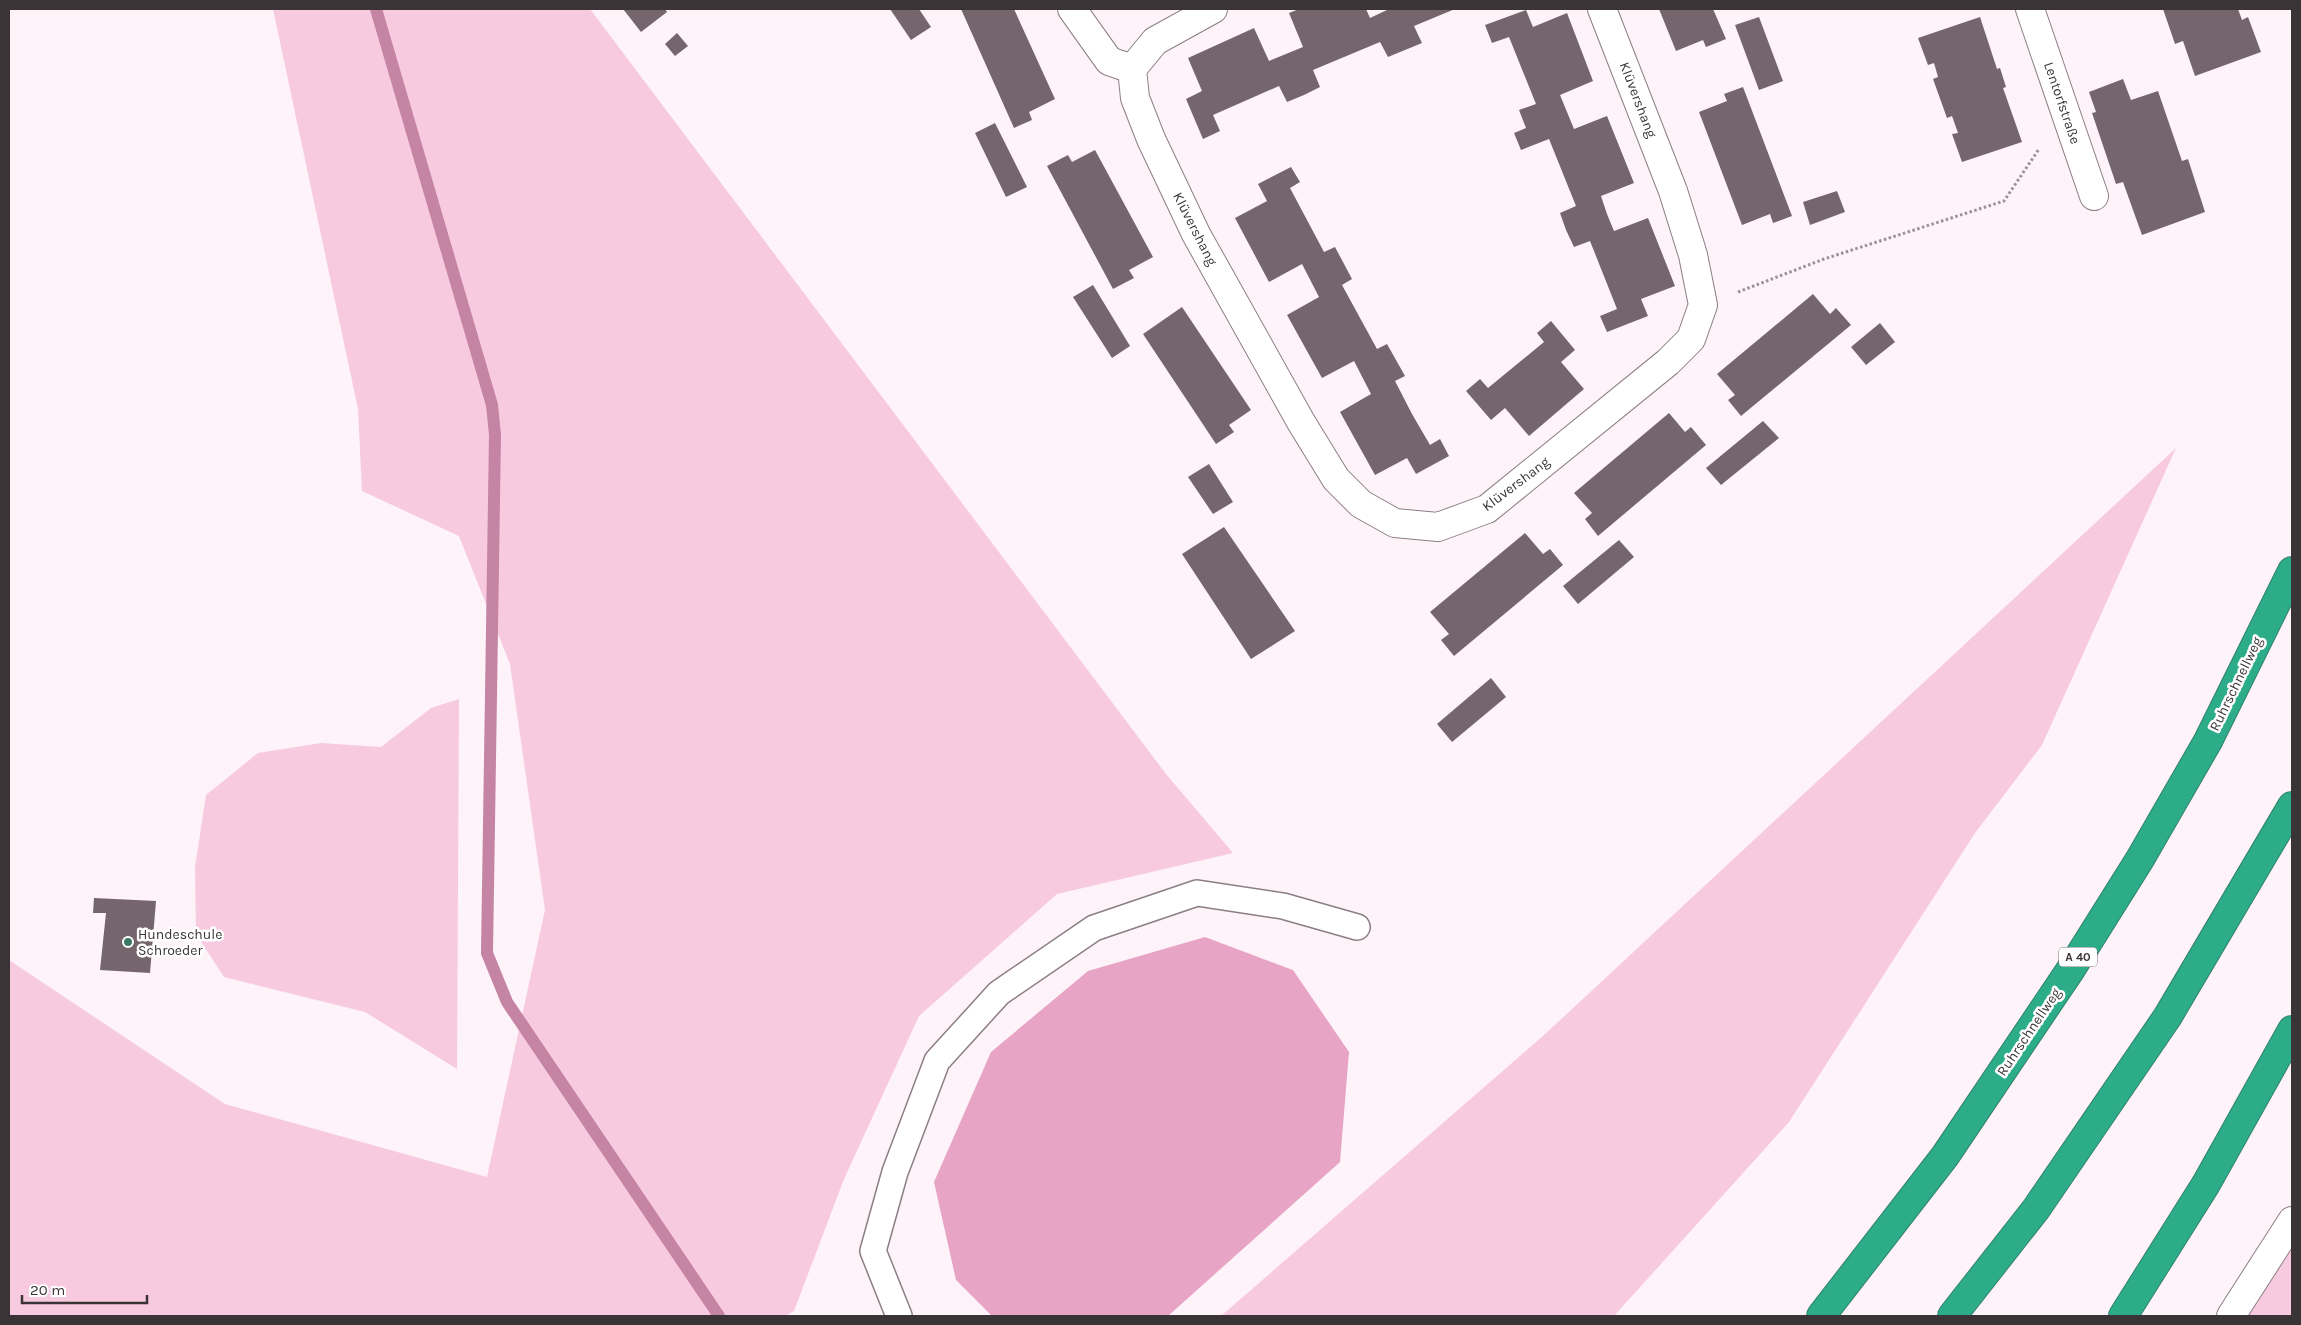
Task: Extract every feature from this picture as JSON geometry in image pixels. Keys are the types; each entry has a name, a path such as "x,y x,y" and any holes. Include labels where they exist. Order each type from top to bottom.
{"highway":[{"name":"Ruhrschnellweg","path":"1821,1316 1946,1156 2071,969 2140,859 2208,741 2292,571"},
{"path":"1952,1316 2036,1209 2168,1016 2292,806"},
{"path":"2123,1316 2206,1184 2292,1030"}],"street":[{"path":"1072,9 1109,61 1132,69 1155,41 1213,9"},
{"name":"Klüvershang","path":"1132,69 1135,98 1150,139 1192,225 1301,422 1336,479 1361,504 1395,523 1438,527 1487,509 1668,362 1692,339 1703,305 1693,255 1673,192 1602,9"},
{"name":"Lentorfstraße","path":"2030,9 2094,196"},
{"path":"2231,1316 2292,1221"}],"lane":[{"path":"899,1316 873,1251 895,1172 937,1061 1000,993 1094,928 1197,893 1283,906 1357,927"}],"path":[{"path":"1703,305 1824,260 2004,201 2054,127 2066,113"}],"shaded area":[{"path":"273,9 590,9 1166,774 1233,853 1057,894 919,1016 844,1179 794,1311 785,1316 9,1316 9,960 225,1104 487,1177 545,910 510,664 459,536 362,491 358,409"},
{"path":"2176,448 2042,745 1975,833 1789,1122 1614,1316 1221,1316 1543,1036"},
{"name":"Hundeschule Schroeder","path":"459,699 457,1069 365,1012 224,977 196,934 195,867 206,795 258,753 321,743 381,747 431,708"},
{"path":"1205,937 1293,970 1349,1052 1340,1162 1168,1316 992,1316 956,1280 934,1182 991,1052 1088,971"},
{"path":"2292,1230 2292,1316 2239,1316"}],"building":[{"path":"623,9 665,9 667,12 641,32"},
{"path":"890,9 919,9 931,27 911,40"},
{"path":"961,9 1014,9 1055,99 1029,112 1032,120 1014,128"},
{"path":"1299,9 1366,9 1370,18 1389,9 1455,9 1414,26 1422,43 1388,57 1380,42 1313,70 1320,87 1304,95 1287,102 1279,86 1213,115 1220,131 1203,139 1186,99 1202,91 1188,58 1254,28 1269,61 1303,47 1289,13"},
{"path":"1659,9 1713,9 1726,39 1706,47 1703,40 1676,51"},
{"path":"2163,9 2238,9 2242,20 2248,17 2261,52 2195,76 2183,41 2175,44"},
{"path":"1526,10 1533,27 1567,13 1593,81 1560,95 1574,129 1607,116 1634,183 1601,196 1607,214 1614,231 1648,218 1675,286 1641,299 1648,316 1607,332 1600,316 1617,309 1590,241 1574,247 1566,230 1560,213 1576,206 1549,139 1521,150 1514,133 1526,128 1519,110 1536,104 1509,37 1492,43 1485,25"},
{"path":"1759,17 1783,81 1759,90 1735,25"},
{"path":"1980,17 1997,69 2000,68 2006,87 2003,88 2022,142 1962,162 1952,134 1958,133 1952,116 1947,118 1933,79 1938,77 1934,63 1928,65 1918,38"},
{"path":"677,33 688,46 675,56 665,44"},
{"path":"2123,79 2131,100 2158,91 2182,161 2188,159 2205,212 2142,235 2123,182 2116,184 2092,113 2096,112 2089,92"},
{"path":"1743,87 1792,216 1773,223 1770,214 1742,225 1699,112 1727,101 1724,94"},
{"path":"995,123 1027,187 1006,197 975,133"},
{"path":"1095,150 1153,257 1129,270 1134,278 1113,289 1047,166 1068,155 1072,162"},
{"path":"1291,167 1300,182 1290,188 1324,252 1335,247 1352,279 1342,285 1377,349 1387,344 1405,376 1395,381 1412,414 1430,445 1440,439 1449,456 1416,474 1407,458 1375,475 1340,412 1371,394 1354,361 1322,378 1287,315 1319,297 1302,264 1269,282 1235,218 1267,201 1258,184"},
{"path":"1837,191 1845,212 1810,225 1803,202"},
{"path":"1093,285 1130,346 1112,358 1073,297"},
{"path":"1813,294 1830,314 1836,308 1851,325 1741,416 1728,400 1735,395 1717,374"},
{"path":"1182,307 1251,410 1229,425 1234,432 1216,444 1143,334"},
{"path":"1551,321 1575,350 1561,362 1584,389 1529,436 1505,408 1491,420 1466,391 1480,379 1488,388 1544,342 1537,333"},
{"path":"1880,323 1895,342 1866,365 1851,347"},
{"path":"1669,413 1685,432 1691,427 1706,445 1598,536 1585,519 1592,513 1574,493"},
{"path":"1763,421 1779,438 1721,485 1706,468"},
{"path":"1209,464 1233,502 1213,514 1188,477"},
{"path":"1224,527 1295,631 1251,659 1182,554"},
{"path":"1525,533 1543,554 1550,549 1563,565 1454,656 1441,640 1449,634 1430,612"},
{"path":"1619,540 1634,557 1578,604 1563,586"},
{"path":"1491,678 1506,697 1452,742 1437,724"},
{"name":"Hundeschule Schroeder","path":"94,898 156,901 150,973 100,970 106,913 93,913"}],"waterway":[{"path":"376,9 492,405 495,435 487,953 507,1002 719,1316"}],"place":[{"name":"Hundeschule Schroeder","path":"128,942"}]}
